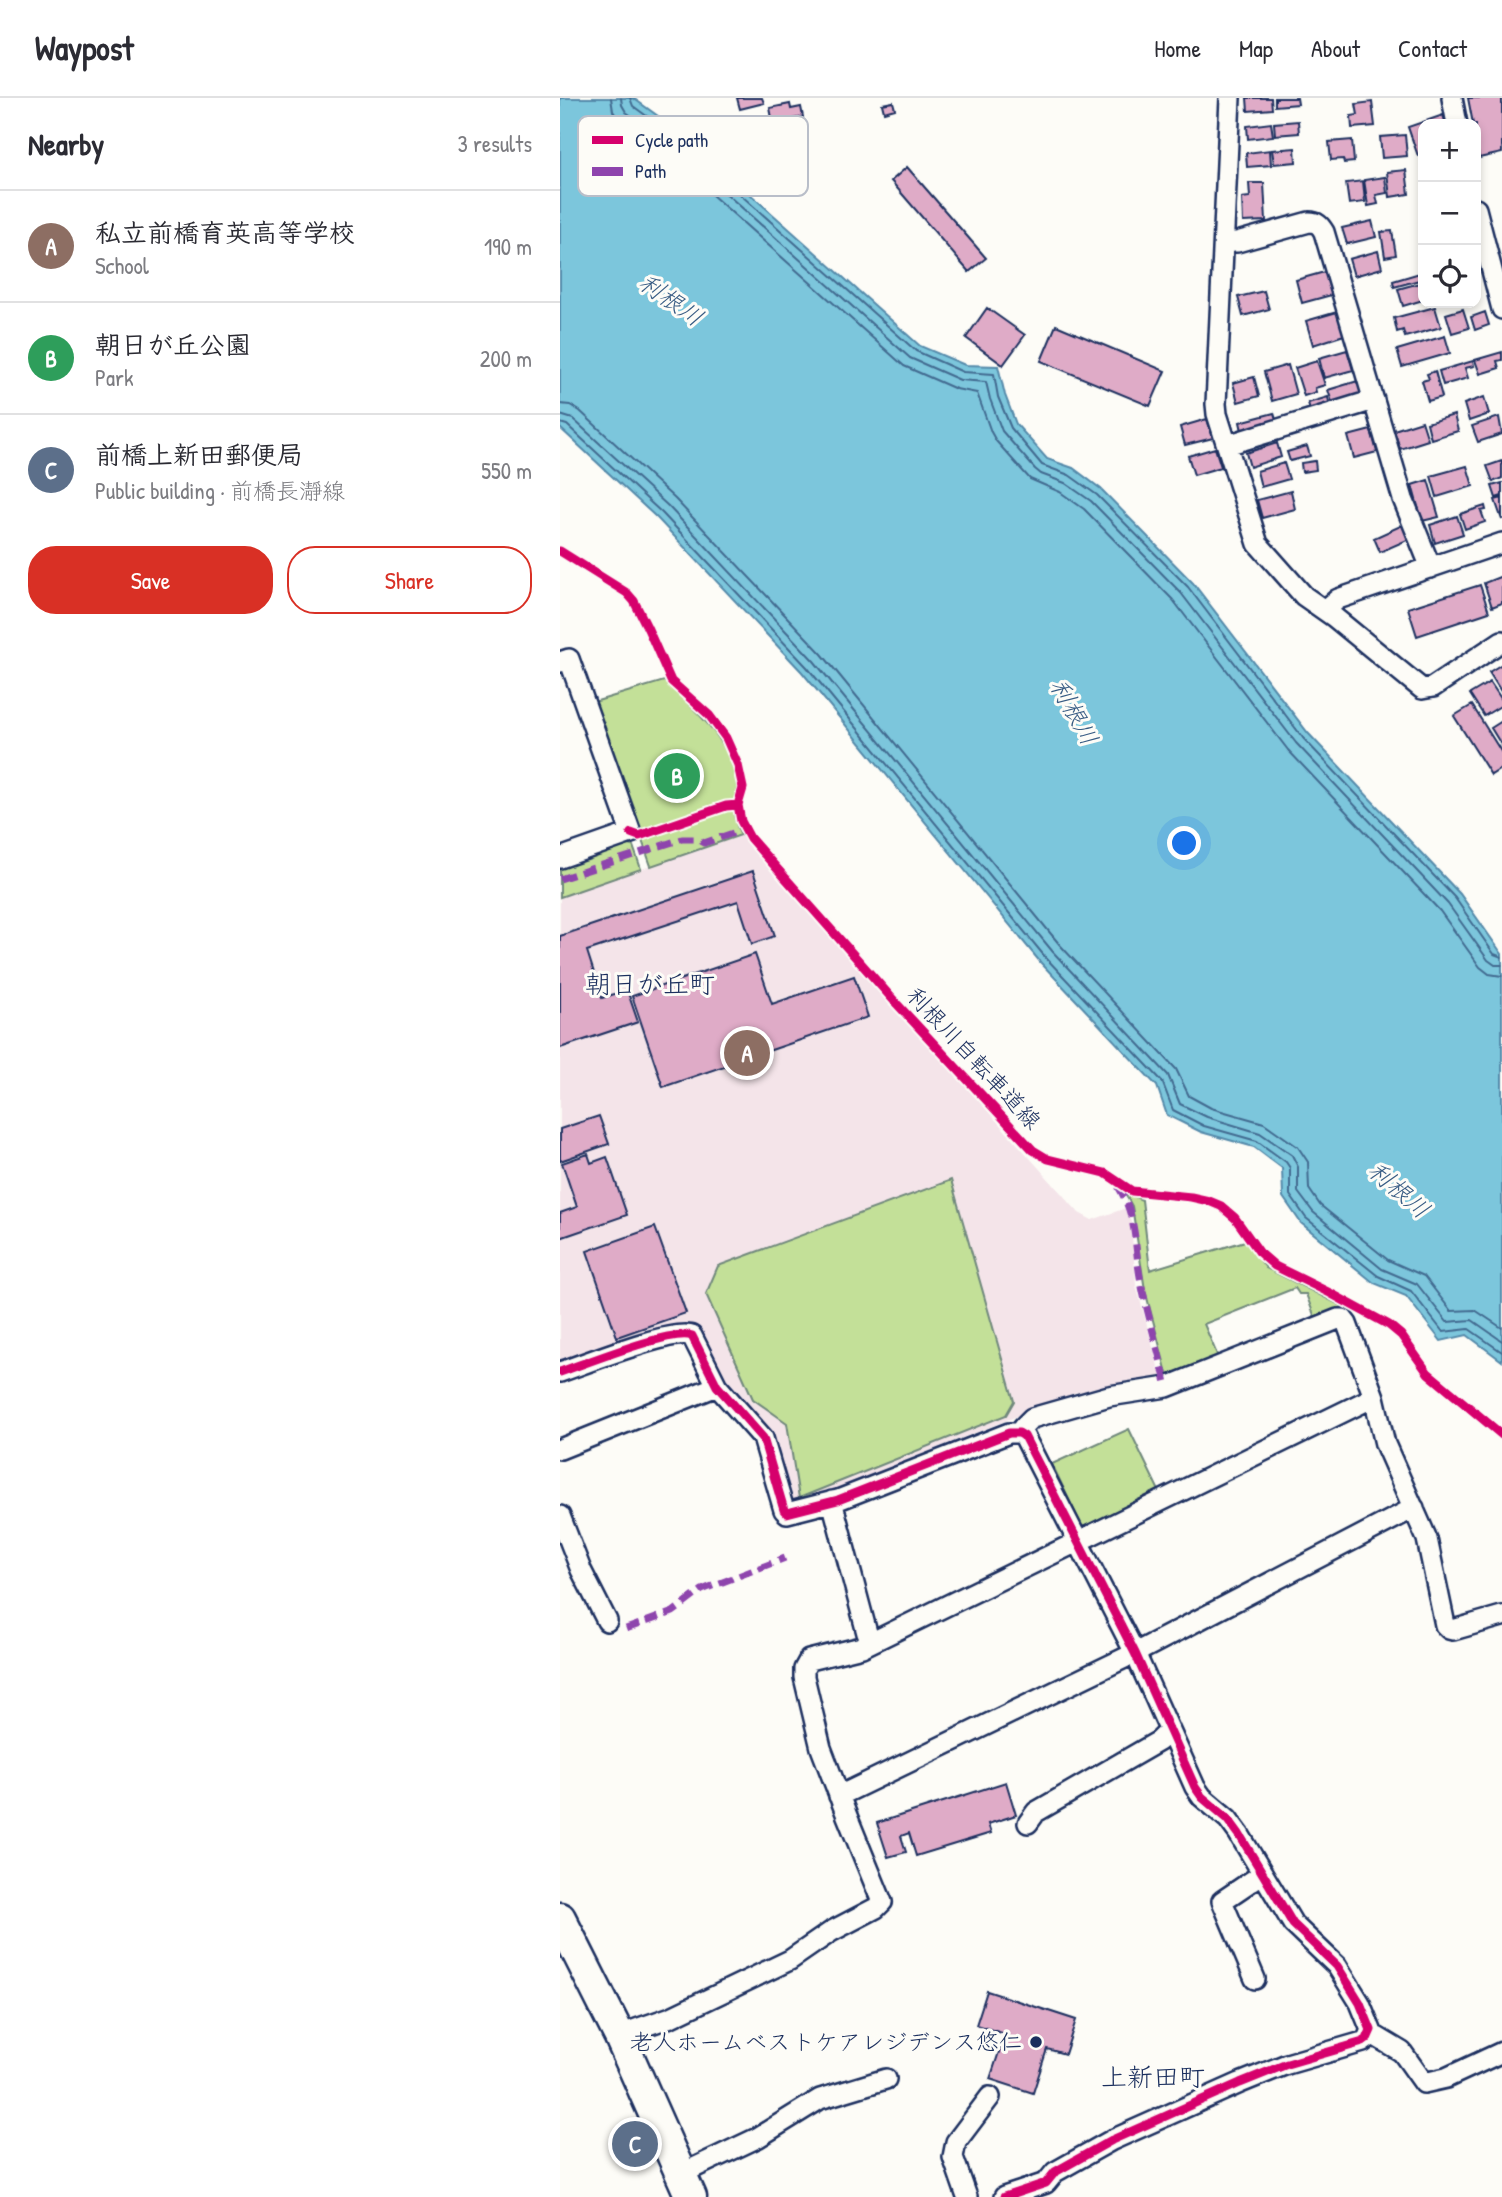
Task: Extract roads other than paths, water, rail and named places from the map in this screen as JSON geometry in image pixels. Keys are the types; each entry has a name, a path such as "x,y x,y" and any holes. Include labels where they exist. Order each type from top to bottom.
{"main road":[{"path":"560,1917 619,2035 686,2185"}],"street":[{"path":"1225,98 1224,242 1216,404 1258,544 1304,596 1422,689 1433,687 1502,641"},
{"path":"1452,98 1456,119"},
{"path":"1224,242 1237,242 1308,222 1321,226 1402,499 1431,568"},
{"path":"1481,228 1502,309"},
{"path":"1227,445 1374,400"},
{"path":"1325,610 1338,599 1502,543"},
{"path":"560,662 569,659 631,833 560,858"},
{"path":"1019,1433 1032,1418 1109,1396 1167,1387 1343,1319 1374,1397 1385,1444 1415,1508 1433,1559 1447,1627 1453,1630 1502,1616"},
{"path":"560,1372 635,1346 688,1334 692,1336 717,1386 763,1438 787,1513 832,1501 1009,1433 1019,1433 1028,1441 1135,1653 1199,1792 1233,1826 1293,1924 1331,1959 1346,1979 1369,2022 1371,2030 1367,2039 1276,2068 1145,2124 1055,2172 1050,2190 1004,2197"},
{"path":"560,1449 717,1386"},
{"path":"619,2035 671,2017 778,1966 882,1902 816,1731 804,1669 806,1663 812,1658 853,1650 872,1642 1374,1397"},
{"path":"832,1501 867,1633 872,1642"},
{"path":"839,1796 1135,1653 1415,1508"},
{"path":"560,1516 581,1570 607,1621"},
{"path":"1028,1823 1036,1812 1159,1741 1169,1731"},
{"path":"1255,1979 1222,1900 1262,1874"},
{"path":"1377,2037 1402,2052 1424,2083 1446,2078 1502,2052"},
{"path":"686,2185 820,2099 886,2078"},
{"path":"967,2197 953,2157 956,2142 990,2097"}],"water":[{"name":"利根川","path":"560,98 633,98 658,116 578,116 578,196 752,196 920,346 965,365 998,366 1016,424 1047,459 1073,468 1101,489 1193,583 1308,733 1460,894 1502,954 1502,1361 1467,1335 1441,1341 1406,1296 1374,1283 1301,1223 1283,1197 1282,1168 1254,1147 1201,1132 1167,1115 1157,1086 1041,963 802,672 657,518 560,428"}],"place":[{"name":"朝日が丘公園","path":"677,776"},
{"name":"私立前橋育英高等学校","path":"747,1053"},
{"name":"老人ホームベストケアレジデンス悠仁","path":"1036,2042"},
{"name":"前橋上新田郵便局","path":"635,2144"}],"district":[{"name":"朝日が丘町","path":"650,984"},
{"name":"上新田町","path":"1153,2077"}]}
